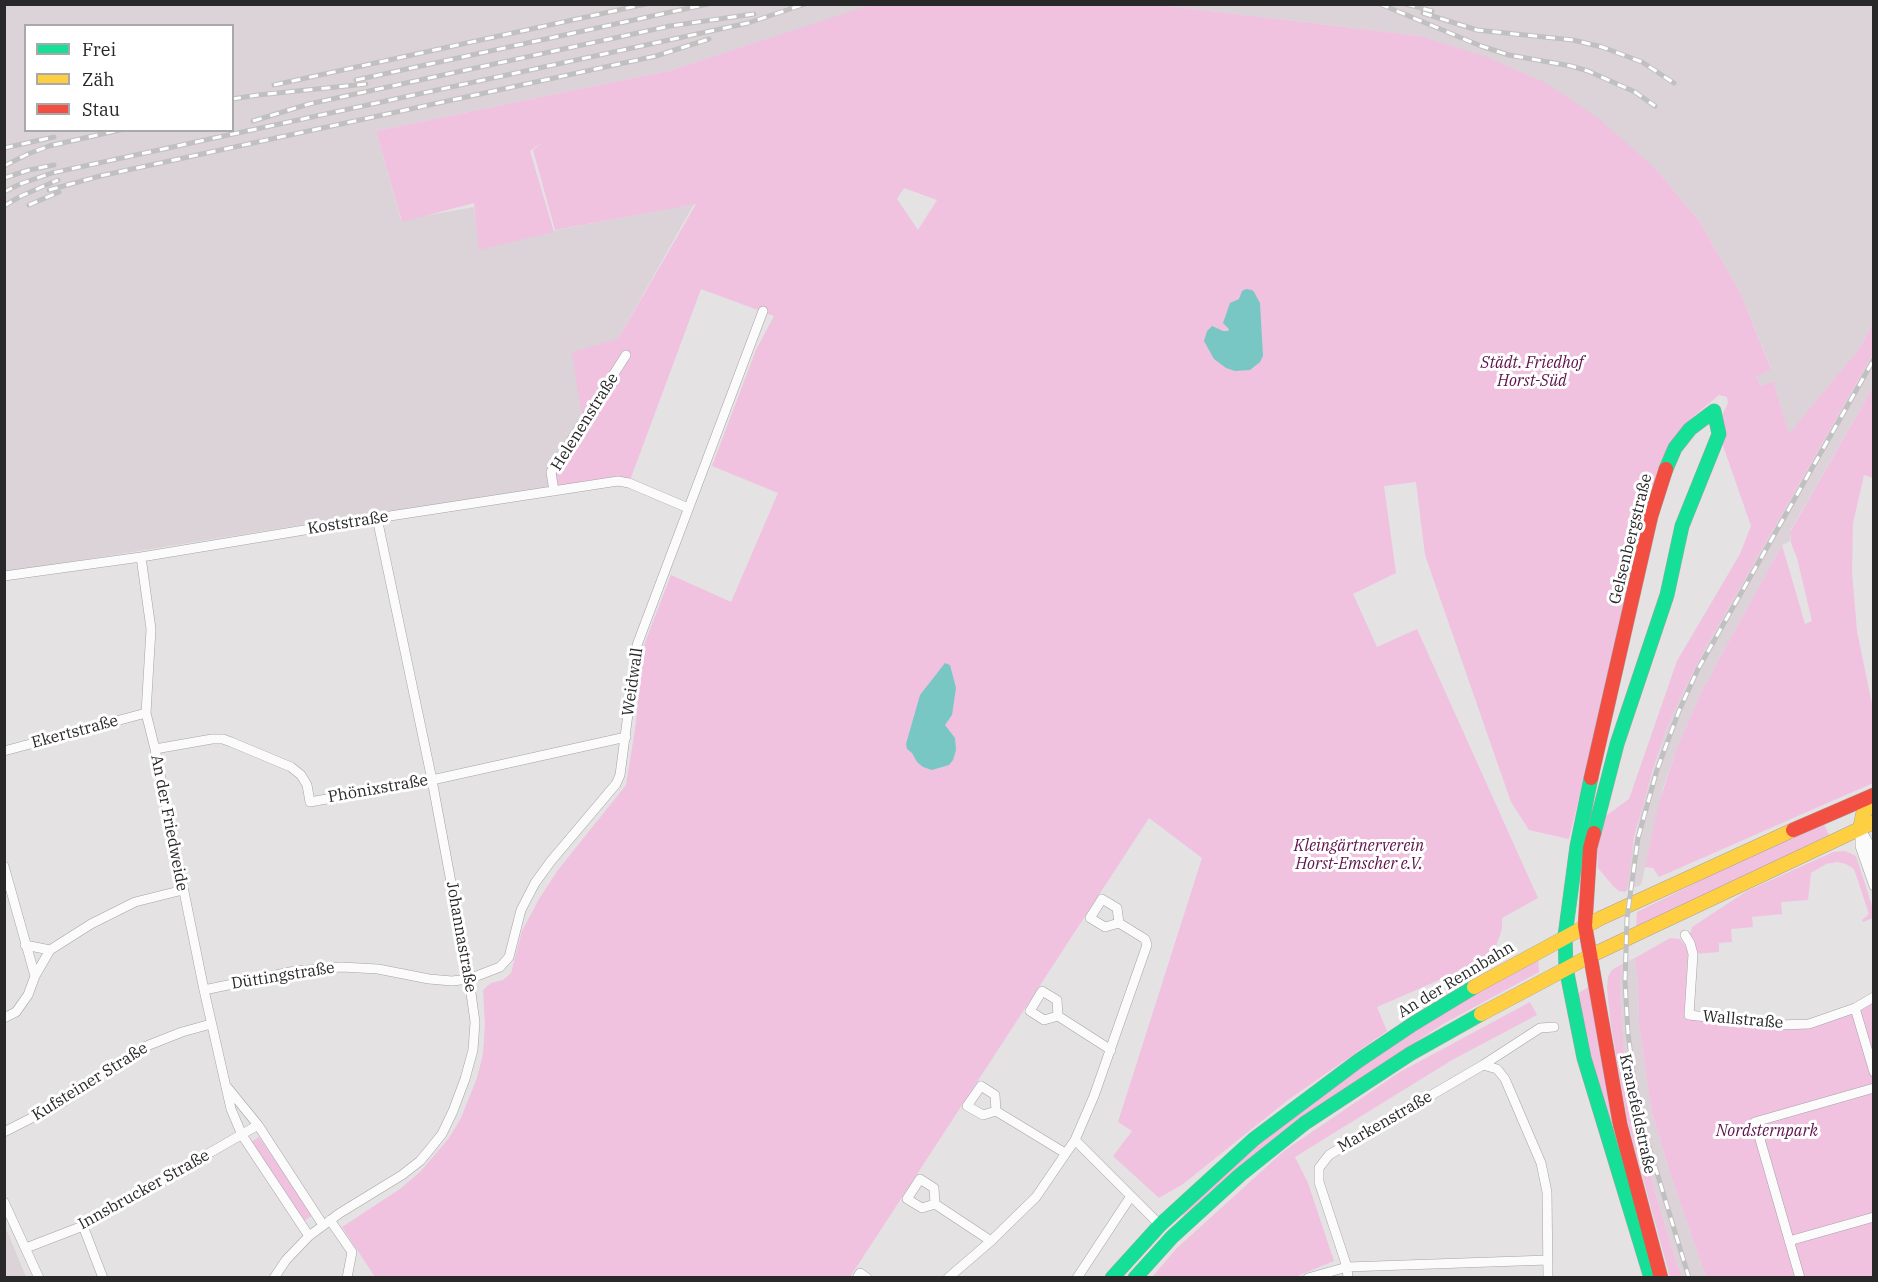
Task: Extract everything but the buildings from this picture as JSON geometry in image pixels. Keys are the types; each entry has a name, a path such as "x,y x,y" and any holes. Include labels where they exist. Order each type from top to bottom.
{"street":[{"name":"Weidwall","path":"469,979 500,967 509,957 521,910 542,872 616,784 623,766 637,645 763,311"},
{"name":"Helenenstraße","path":"554,491 551,472 626,355"},
{"name":"Gelsenbergstraße","path":"1566,936 1577,846 1651,516 1663,475 1675,448 1690,429 1714,411 1719,434 1682,526 1667,595 1617,744 1590,848 1585,926"},
{"name":"Koststraße","path":"4,576 141,557 618,481 688,508"},
{"name":"Johannastraße","path":"274,1278 286,1260 309,1236 420,1161 442,1134 465,1079 473,1050 475,1022 469,979 432,780 377,518"},
{"name":"An der Friedweide","path":"141,557 151,629 146,713 231,1109 242,1135 309,1236"},
{"name":"Ekertstraße","path":"4,751 146,713"},
{"name":"Phönixstraße","path":"155,748 212,739 231,741 291,766 301,775 310,802 432,780 626,737"},
{"path":"1874,797 1863,814 1860,828 1860,846 1874,886"},
{"name":"An der Rennbahn","path":"1112,1278 1129,1256 1160,1225 1254,1139 1358,1061 1468,990 1585,926 1681,880 1833,812 1874,797"},
{"path":"1833,812 1853,819 1869,844 1874,862"},
{"path":"1135,1278 1172,1237 1240,1174 1331,1105 1445,1033 1590,956 1874,822"},
{"path":"4,866 35,976"},
{"path":"4,1018 16,1012 28,995 35,976 50,950 91,924 135,902 183,890"},
{"path":"948,1278 991,1241 1036,1197 1075,1140 1111,1050 1147,945 1145,939 1119,923"},
{"name":"Kranefeldstraße","path":"1585,926 1620,1124 1661,1278"},
{"name":"Wallstraße","path":"1685,935 1693,954 1689,1015 1797,1025 1820,1021 1855,1008 1874,997"},
{"name":"Kranefeldstraße","path":"1566,936 1566,968 1584,1058 1651,1278"},
{"path":"25,945 50,950"},
{"name":"Düttingstraße","path":"204,990 294,971 333,968 378,969 441,980 469,979"},
{"path":"1855,1008 1874,1072"},
{"path":"1058,1016 1111,1050"},
{"name":"Kufsteiner Straße","path":"4,1132 63,1102 114,1065 144,1047 182,1032 211,1024"},
{"name":"Markenstraße","path":"1348,1278 1347,1267 1319,1182 1319,1168 1329,1155 1483,1065 1540,1028 1554,1027"},
{"path":"1483,1065 1497,1069 1505,1079 1541,1163 1547,1192 1548,1278"},
{"name":"An der Friedweide","path":"226,1085 258,1125 327,1222 352,1252 347,1278"},
{"path":"1800,1278 1755,1122 1874,1088"},
{"path":"996,1111 1065,1153"},
{"name":"Innsbrucker Straße","path":"26,1248 83,1226 258,1125"},
{"path":"1075,1140 1172,1237"},
{"path":"1077,1278 1131,1196"},
{"path":"4,1202 39,1278"},
{"path":"935,1204 991,1241"},
{"path":"1789,1241 1874,1217"},
{"path":"83,1226 104,1278"},
{"path":"1308,1278 1347,1267 1548,1260"},
{"path":"857,1278 860,1273 867,1278"}],"shaded area":[{"path":"5,5 879,5 672,70 376,131 401,220 474,207 480,249 557,230 694,204 618,339 554,491 370,514 7,572 5,575"},
{"path":"1160,5 1873,5 1873,324 1858,350 1789,435 1773,381 1761,386 1756,377 1771,368 1740,292 1699,221 1656,169 1421,36"},
{"path":"1873,354 1873,387 1790,531 1790,541 1782,545 1704,686 1676,750 1663,788 1641,885 1627,890 1629,865 1642,807 1667,728 1684,690"},
{"path":"1635,958 1639,1023 1651,1109 1669,1170 1706,1277 1683,1277 1678,1267 1655,1192 1635,1112 1624,1052 1620,990 1622,964"},
{"path":"7,1231 26,1277 5,1277 4,1232"}],"green space":[{"path":"871,5 1160,5 1421,36 1486,57 1544,82 1598,118 1656,169 1699,221 1740,292 1771,369 1756,377 1761,386 1773,381 1789,434 1858,350 1873,324 1873,354 1705,649 1667,728 1634,837 1627,890 1619,891 1598,868 1597,844 1603,818 1629,799 1677,661 1740,554 1751,526 1719,434 1719,422 1728,403 1727,397 1719,395 1688,421 1670,446 1654,490 1569,839 1529,830 1511,802 1425,555 1416,482 1384,486 1396,573 1353,594 1377,647 1417,629 1538,898 1502,918 1502,929 1496,946 1476,964 1377,1007 1387,1031 1288,1100 1183,1184 1159,1198 1113,1156 1132,1131 1118,1122 1202,858 1149,818 850,1277 375,1277 342,1227 400,1189 421,1171 449,1138 461,1118 477,1078 483,1054 485,1025 483,990 491,983 503,980 511,973 522,931 539,899 558,870 626,785 636,723 642,650 671,575 731,602 778,493 712,466 756,350 774,316 701,289 629,483 554,491 551,472 583,423 572,352 618,339 696,204 555,230 533,150 544,141 530,151 554,232 479,250 474,203 402,222 376,131 672,70","holes":["904,188 937,200 918,230 897,199"]},
{"path":"1873,387 1873,478 1864,475 1853,523 1852,572 1857,631 1873,709 1873,783 1659,877 1653,868 1645,867 1658,806 1676,750 1704,686 1782,545 1805,624 1812,621 1790,532"},
{"path":"1823,822 1829,835 1636,928 1637,912"},
{"path":"1845,851 1856,856 1873,909 1873,918 1863,922 1862,920 1869,914 1854,869 1837,862 1826,864 1811,873 1808,900 1781,902 1782,914 1752,917 1753,927 1731,929 1732,942 1719,943 1719,952 1693,954 1685,935 1691,932 1692,927 1747,891 1833,852"},
{"name":"Nordsternpark","path":"1670,938 1680,939 1688,953 1684,1016 1797,1025 1873,997 1873,1277 1706,1277 1669,1170 1651,1109 1639,1023 1635,958"},
{"path":"1538,957 1539,972 1443,1024 1339,1093 1185,1217 1180,1212 1266,1138 1333,1086 1453,1005"},
{"path":"1622,964 1620,990 1624,1052 1635,1111 1655,1192 1683,1277 1670,1277 1627,1120 1607,988 1608,977 1612,970"},
{"path":"1590,986 1614,1122 1611,1124 1593,1072 1577,994"},
{"path":"1530,1002 1537,1015 1452,1060 1295,1157 1308,1183 1334,1261 1295,1277 1152,1277 1177,1248 1284,1151 1400,1072"},
{"path":"259,1137 313,1215 304,1221 251,1142"}],"water":[{"path":"1246,289 1254,292 1260,303 1263,356 1260,362 1250,370 1235,371 1226,368 1214,359 1204,341 1207,331 1212,326 1228,331 1229,329 1223,323 1230,303 1239,299 1242,291"},
{"path":"945,663 950,665 956,688 952,715 945,725 955,738 956,750 949,765 932,770 917,762 906,744 920,695"}],"railway":[{"path":"274,85 646,4"},
{"path":"356,80 708,4"},
{"path":"4,192 52,173 748,23 805,4"},
{"path":"1380,4 1481,46 1509,55 1588,71 1635,92 1655,106"},
{"path":"1406,4 1432,11"},
{"path":"1423,13 1477,30 1573,40 1602,47 1642,62 1674,83"},
{"path":"253,121 309,104 670,26 754,14"},
{"path":"49,190 100,176 656,56 709,39"},
{"path":"234,99 366,84"},
{"path":"4,166 49,146 111,132"},
{"path":"4,148 54,137"},
{"path":"4,178 54,165"},
{"path":"4,206 58,180"},
{"path":"29,205 59,192"},
{"path":"1689,1278 1648,1143 1634,1079 1628,1033 1625,981 1627,918 1638,838 1657,770 1679,711 1698,669 1874,359"}],"traffic: fast":[{"path":"1594,833 1617,744 1667,595 1682,526 1719,434 1714,411 1690,429 1675,448 1666,469"},
{"path":"1591,778 1577,846 1565,936 1566,968 1584,1058 1651,1278"},
{"path":"1112,1278 1160,1225 1254,1139 1358,1061 1474,987"},
{"path":"1135,1278 1172,1237 1240,1175 1305,1123 1410,1054 1481,1014"}],"traffic: slow":[{"path":"1860,828 1863,814 1874,799"},
{"path":"1481,1014 1590,956 1874,822"},
{"path":"1474,987 1601,918 1793,830"}],"traffic: jam":[{"path":"1591,778 1651,516 1666,469"},
{"path":"1793,830 1874,795"},
{"path":"1594,833 1590,848 1585,926 1620,1124 1661,1278"}],"park label":[{"name":"Städt. Friedhof Horst-Süd","path":"1532,372"},
{"name":"Kleingärtnerverein Horst-Emscher e.V.","path":"1359,855"}]}
